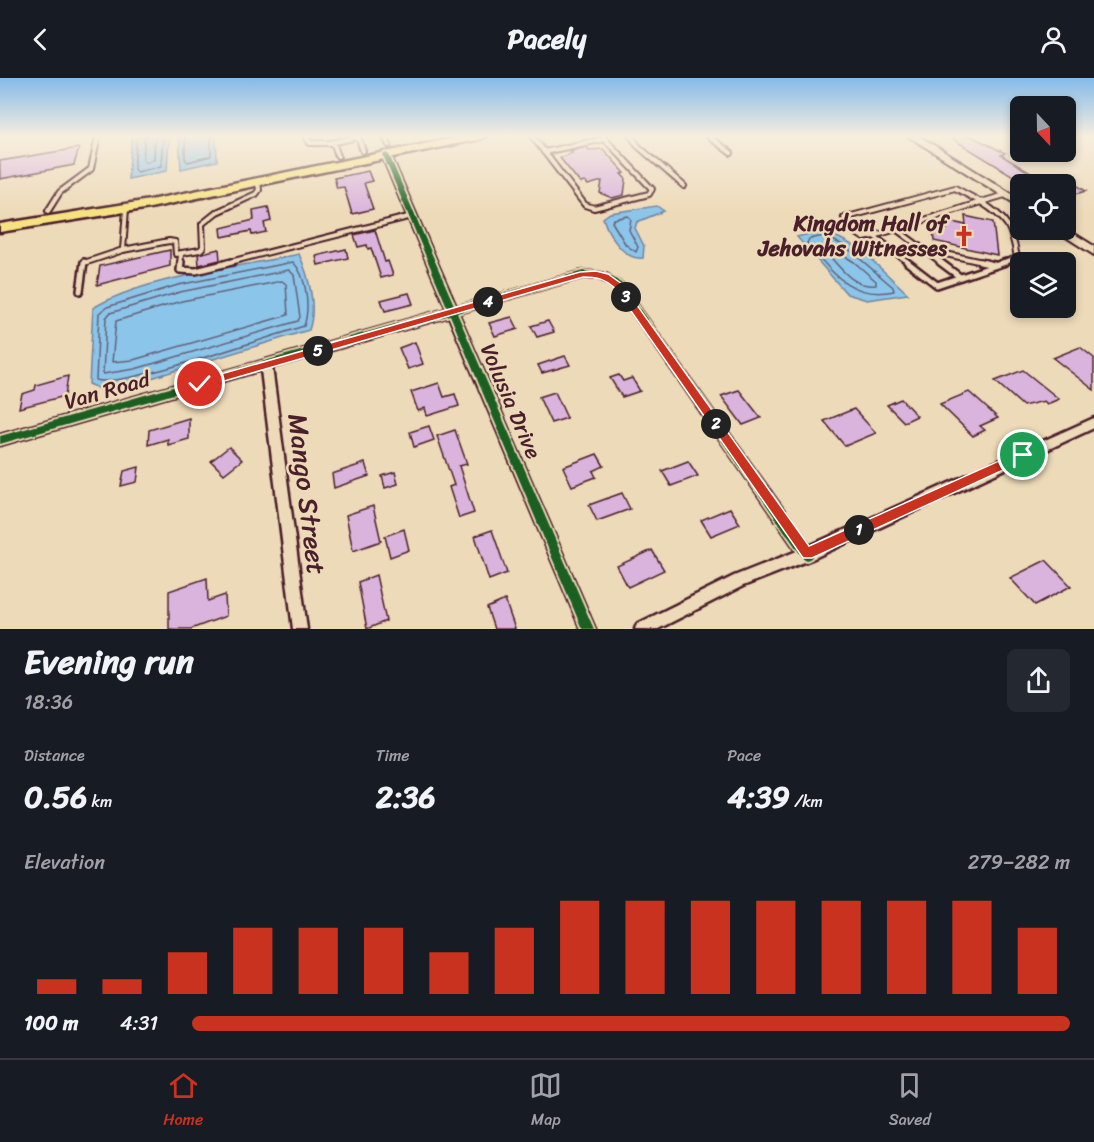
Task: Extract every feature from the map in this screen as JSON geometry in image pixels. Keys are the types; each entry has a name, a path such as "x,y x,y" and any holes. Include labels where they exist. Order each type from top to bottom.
{"main road":[{"path":"0,218 119,200 310,162"},
{"path":"0,228 126,208 258,182 330,162"},
{"path":"258,182 273,174 332,162"}],"street":[{"name":"Volusia Drive","path":"392,162 452,312 588,629"},
{"path":"953,162 1010,198"},
{"path":"1076,240 1094,251"},
{"name":"Van Road","path":"0,440 583,274 605,276 619,286 807,554"},
{"name":"Mango Street","path":"267,365 300,629"},
{"path":"642,629 739,581 807,554 1094,423"}],"lane":[{"path":"48,211 60,192 91,169 93,162"},
{"path":"551,162 585,206 594,208 649,194 652,189 626,162"},
{"path":"656,162 684,186"},
{"path":"80,291 84,261 169,241 175,242 176,254 181,255 203,246 202,224 217,212 256,194 259,190 258,182"},
{"path":"874,236 936,285 1017,258 1012,226 1006,219 981,202 955,188 844,218 850,229 864,238 874,236 981,202 1005,195"},
{"path":"123,250 126,208"},
{"path":"181,255 180,270 196,271 412,216"},
{"path":"896,229 960,277"},
{"path":"923,249 996,265"}],"water":[{"path":"130,162 168,162 167,171 128,179"},
{"path":"181,162 214,162 181,169"},
{"path":"657,206 664,211 637,222 635,228 644,246 643,258 629,255 613,238 603,218 610,213"},
{"path":"824,230 860,249 908,294 867,300 847,294 797,237"},
{"path":"299,254 311,292 312,312 309,330 138,382 102,390 89,384 93,308 139,288 165,281"}],"building":[{"path":"0,162 75,162 74,165 0,179"},
{"path":"563,162 615,162 625,173 621,174 626,179 624,195 612,198 600,193 602,181 588,185 585,182 580,183"},
{"path":"990,162 1013,162 1032,174 1010,174"},
{"path":"368,171 372,181 364,183 373,209 352,214 344,187 337,188 334,178"},
{"path":"1076,185 1086,191 1076,194"},
{"path":"268,207 271,221 264,223 266,232 252,235 251,231 222,237 221,228 254,220 253,210"},
{"name":"Kingdom Hall of Jehovahs Witnesses","path":"965,216 993,222 997,255 934,241 933,226 947,229 947,221 966,225"},
{"path":"375,230 385,262 388,261 393,275 381,278 371,248 368,249 367,245 358,247 354,235"},
{"path":"219,249 220,260 199,265 198,254"},
{"path":"346,249 348,258 318,265 316,256"},
{"path":"170,250 170,266 97,285 100,266"},
{"path":"409,293 413,304 385,311 381,300"},
{"path":"512,317 518,329 495,336 489,323"},
{"path":"548,321 554,332 537,337 531,326"},
{"path":"415,342 423,364 408,369 399,348"},
{"path":"1080,347 1094,358 1094,390 1053,358"},
{"path":"565,356 570,365 542,373 538,365"},
{"path":"1023,370 1059,399 1047,404 1044,401 1023,406 995,381"},
{"path":"619,375 623,381 632,378 640,391 622,397 610,378"},
{"path":"68,376 65,396 19,408 22,394 35,390 36,385"},
{"path":"439,383 444,397 455,394 459,406 427,416 425,408 418,411 411,392"},
{"path":"739,390 761,418 743,425 721,396"},
{"path":"555,392 567,418 551,423 539,397"},
{"path":"969,392 998,418 980,426 985,430 973,436 940,404"},
{"path":"901,399 917,416 904,422 887,405"},
{"path":"854,409 876,433 845,446 824,421"},
{"path":"189,418 189,439 168,445 168,439 148,445 149,430"},
{"path":"429,426 434,440 414,447 410,432"},
{"path":"455,430 467,464 459,466 474,513 459,518 449,487 454,485 437,436"},
{"path":"229,447 242,460 224,474 211,461"},
{"path":"597,454 604,466 593,471 596,477 572,486 563,467"},
{"path":"688,461 698,476 671,486 662,471"},
{"path":"365,463 369,476 334,488 332,474"},
{"path":"139,467 137,482 121,486 124,471"},
{"path":"395,472 398,484 385,488 382,476"},
{"path":"622,493 630,509 597,521 589,505"},
{"path":"373,506 381,541 353,551 346,515"},
{"path":"730,508 740,524 711,536 701,520"},
{"path":"404,529 409,550 390,557 385,536"},
{"path":"492,530 507,573 489,580 475,536"},
{"path":"652,550 664,570 628,587 617,566"},
{"path":"1046,560 1071,586 1035,605 1010,578"},
{"path":"376,575 386,621 367,629 358,582"},
{"path":"207,578 208,601 225,595 226,616 191,629 169,629 169,591"},
{"path":"505,600 515,629 494,629 487,608"}],"cycle path":[{"path":"389,162 588,629"},
{"path":"0,440 583,274 598,275 611,279 619,286 807,554"}],"place":[{"name":"Kingdom Hall of Jehovahs Witnesses","path":"964,236"}],"route":[{"path":"200,384 583,274 596,274 605,276 619,286 807,554 1023,455"}]}
